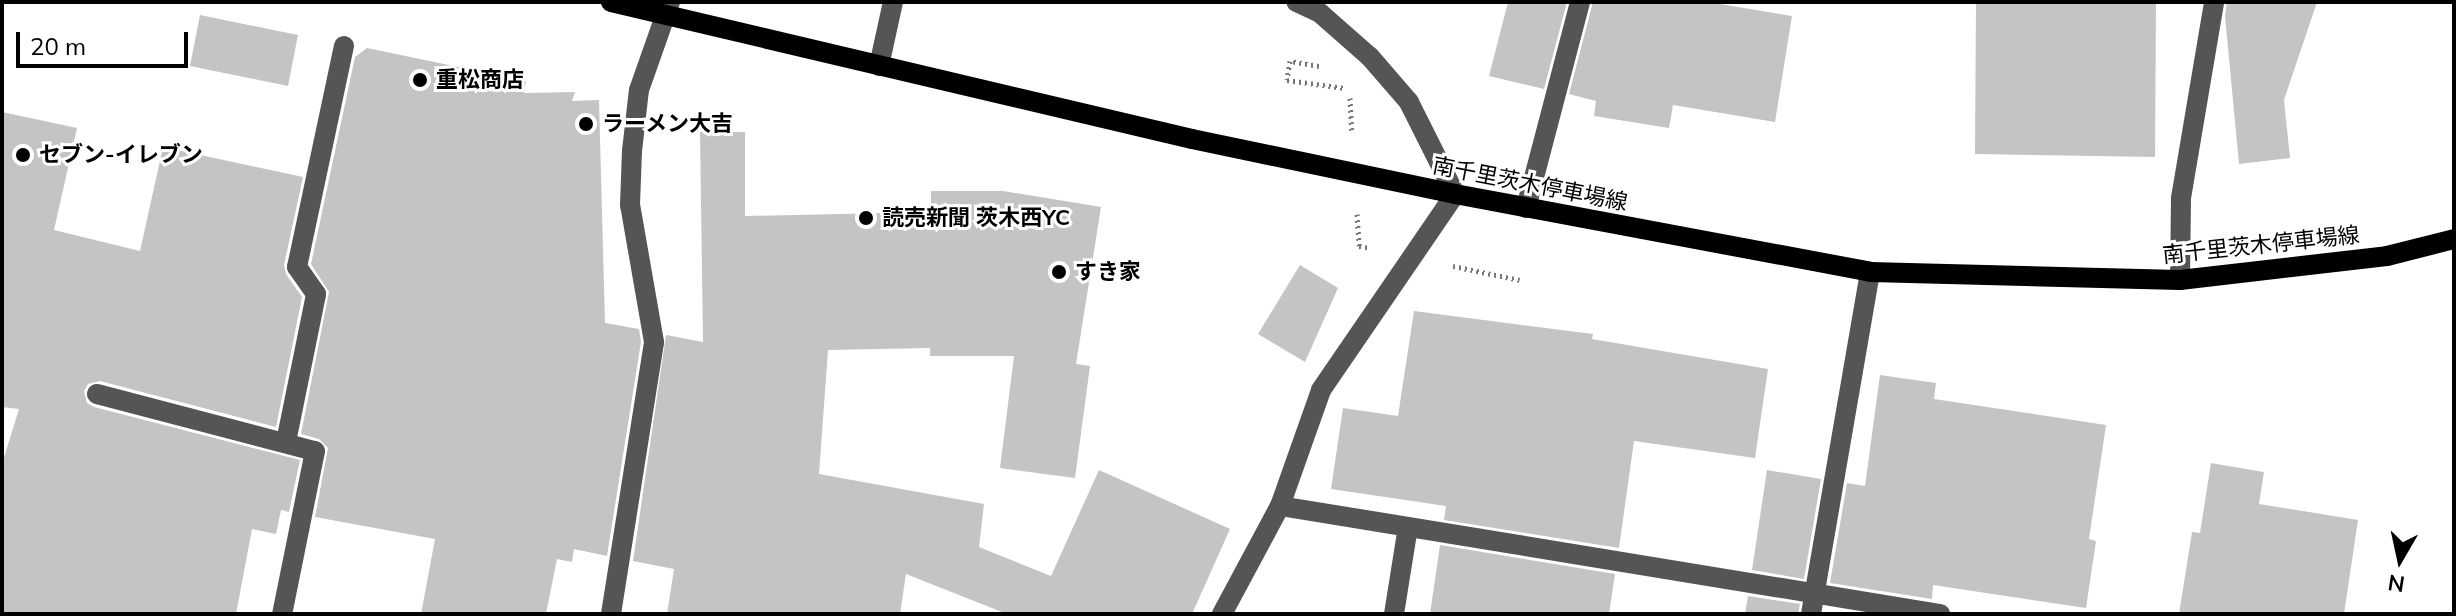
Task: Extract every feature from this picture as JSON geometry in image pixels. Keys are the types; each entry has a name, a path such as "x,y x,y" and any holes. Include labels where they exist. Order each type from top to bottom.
{"main road":[{"name":"南千里茨木停車場線","path":"611,2 668,8 879,66 1192,139 1526,208 1870,272 2180,280 2387,256 2454,239"}],"street":[{"path":"879,66 893,2"},
{"path":"1222,614 1280,506 1321,390 1455,194 1409,102 1370,57 1320,13 1296,2"},
{"path":"1526,208 1580,2"},
{"path":"2180,280 2181,198 2214,2"},
{"path":"611,614 654,342 630,205 632,151 639,90 668,8"},
{"path":"286,442 316,294 297,267 344,46"},
{"path":"1811,614 1870,272"},
{"path":"97,394 315,451 282,614"},
{"path":"1280,506 1940,614"},
{"path":"1394,614 1408,527"}],"path":[{"path":"1327,67 1290,61 1287,80 1349,89"}],"building":[{"path":"1508,2 1567,2 1544,89 1489,76"},
{"path":"1593,2 1708,2 1792,16 1775,122 1673,105 1669,128 1594,116 1596,101 1569,94"},
{"path":"1976,2 2156,2 2155,157 1975,154"},
{"path":"2227,2 2317,2 2284,100 2290,158 2239,164 2225,16"},
{"path":"200,15 298,35 288,86 190,66"},
{"path":"367,48 526,81 524,93 575,92 572,101 599,100 605,323 639,329 641,342 607,556 574,549 572,562 557,559 546,614 421,614 435,539 315,517 328,448 319,439 301,434 329,292 311,264 355,57"},
{"path":"2,112 77,128 54,230 140,251 163,147 303,177 284,265 286,274 302,297 276,427 100,381 88,384 84,391 87,403 94,407 300,460 289,512 281,510 276,534 252,529 236,614 2,614 2,464 19,409 2,407"},
{"path":"700,132 745,132 745,216 931,212 931,191 1003,191 1101,207 1076,364 1090,366 1075,478 1000,468 1014,356 930,356 930,348 828,350 819,474 984,504 979,547 1051,576 1099,470 1230,529 1192,614 1007,614 906,574 900,614 667,614 674,569 633,561 666,335 703,342"},
{"path":"1300,265 1338,288 1305,362 1258,334"},
{"path":"1414,311 1593,334 1592,339 1768,369 1755,458 1634,441 1619,548 1444,520 1446,506 1331,489 1343,408 1398,416"},
{"path":"1880,375 1936,383 1934,399 2106,425 2089,539 2096,541 2086,608 1933,585 1932,599 1830,583 1847,483 1865,486"},
{"path":"2211,463 2264,472 2259,504 2358,520 2344,614 2179,614 2192,532 2200,533"},
{"path":"1767,470 1821,479 1804,579 1752,570"},
{"path":"1440,545 1615,574 1609,614 1430,614"},
{"path":"1748,596 1800,604 1798,614 1745,614"}],"place":[{"name":"重松商店","path":"420,80"},
{"name":"ラーメン大吉","path":"586,124"},
{"name":"セブン-イレブン","path":"23,155"},
{"name":"読売新聞 茨木西YC","path":"866,218"},
{"name":"すき家","path":"1059,272"}]}
